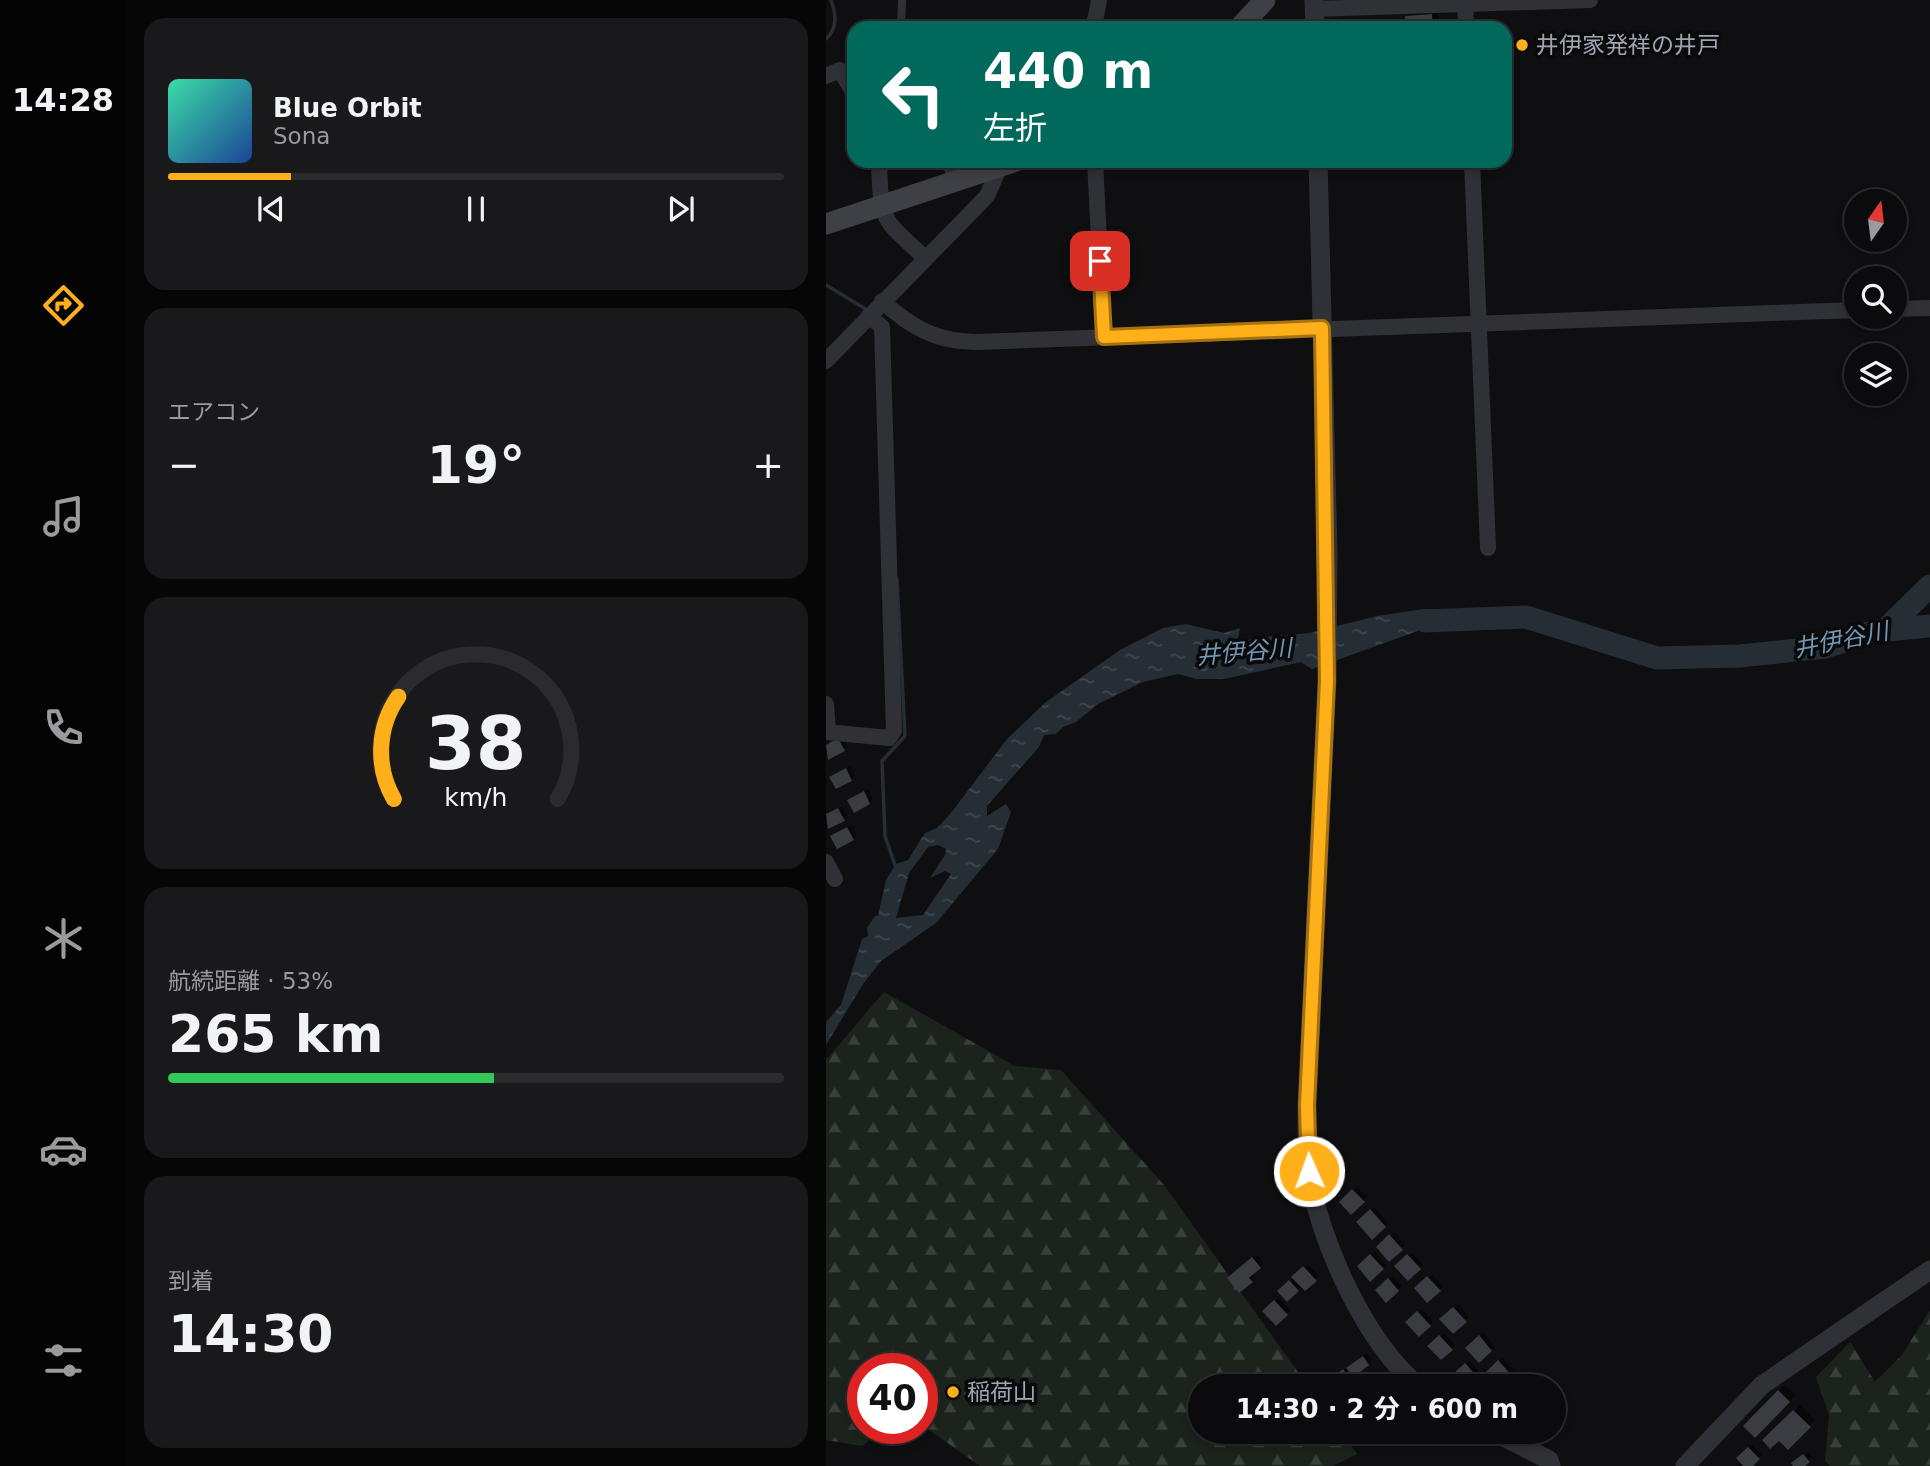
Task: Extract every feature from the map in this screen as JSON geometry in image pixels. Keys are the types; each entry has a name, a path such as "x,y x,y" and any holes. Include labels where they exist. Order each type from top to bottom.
{"main road":[{"path":"1246,21 1265,0"},
{"path":"826,224 996,168"}],"street":[{"path":"1095,21 1099,0"},
{"path":"1314,12 1465,2 1590,0"},
{"path":"1465,2 1466,21"},
{"path":"826,76 840,70 847,82"},
{"path":"878,168 880,206 885,220 925,258"},
{"path":"953,168 956,181"},
{"path":"826,361 987,196 1005,168"},
{"path":"1095,168 1104,337"},
{"path":"1318,168 1328,569 1327,681 1307,1105 1309,1171 1321,1220 1339,1272 1379,1343 1403,1374"},
{"path":"1472,168 1488,548"},
{"path":"882,301 907,324 925,333 962,342 1844,310"},
{"path":"1907,309 1930,308"},
{"path":"826,704 827,731 889,738 894,731 882,327 869,316"},
{"path":"826,862 835,879"},
{"path":"1685,1466 1762,1385 1930,1270"},
{"path":"1521,1444 1549,1460 1551,1466"}],"lane":[{"path":"901,21 902,0"}],"green space":[{"path":"884,992 1015,1066 1061,1070 1164,1185 1299,1374 1188,1374 1188,1444 1350,1444 1357,1454 1333,1466 980,1466 938,1436 938,1353 847,1353 847,1444 826,1440 826,1060"},
{"path":"1930,1310 1930,1466 1830,1466 1825,1461 1829,1415 1816,1377 1850,1342 1875,1382 1902,1355"}],"water":[{"path":"1424,609 1455,609 1456,624 1440,623 1312,669 1301,662 1224,679 1197,679 1178,674 1143,682 1098,704 1056,734 1044,735 1039,747 987,806 987,816 1006,804 1011,812 998,849 936,923 881,961 863,984 826,1045 826,1022 841,1005 862,939 868,936 867,928 875,916 878,916 886,880 896,864 908,860 925,833 937,828 951,813 1007,739 1046,702 1120,650 1163,628 1186,624 1224,633 1240,628 1238,639 1221,646 1220,649 1225,651 1253,638 1309,633 1377,616","holes":["938,845 946,849 930,878 945,871 951,874 923,915 896,918 909,873 928,847"]}],"building":[{"path":"1432,14 1432,21 1405,21 1405,16"},
{"path":"838,738 845,751 828,760 826,745"},
{"path":"846,768 852,781 836,789 829,777"},
{"path":"864,791 870,804 854,813 847,800"},
{"path":"838,808 845,821 828,829 826,814"},
{"path":"847,827 854,840 837,849 830,836"},
{"path":"1352,1189 1365,1202 1351,1215 1339,1202"},
{"path":"1370,1209 1386,1227 1372,1240 1356,1222"},
{"path":"1389,1234 1403,1250 1389,1262 1376,1247"},
{"path":"1370,1254 1384,1269 1370,1282 1357,1266"},
{"path":"1407,1254 1421,1269 1408,1281 1394,1266"},
{"path":"1252,1257 1261,1268 1249,1278 1253,1282 1239,1293 1227,1278"},
{"path":"1303,1266 1317,1281 1305,1291 1291,1277"},
{"path":"1427,1276 1441,1291 1427,1303 1414,1288"},
{"path":"1388,1278 1399,1291 1386,1303 1375,1290"},
{"path":"1289,1280 1299,1291 1287,1302 1277,1291"},
{"path":"1274,1300 1288,1315 1276,1326 1262,1311"},
{"path":"1453,1307 1467,1322 1453,1334 1439,1319"},
{"path":"1417,1311 1431,1326 1419,1337 1405,1322"},
{"path":"1439,1335 1453,1350 1441,1360 1427,1346"},
{"path":"1479,1335 1492,1351 1479,1363 1465,1348"},
{"path":"1363,1356 1369,1365 1358,1374 1351,1374 1346,1368"},
{"path":"1498,1360 1510,1374 1486,1374"},
{"path":"1465,1363 1475,1374 1453,1374"},
{"path":"1778,1390 1790,1402 1755,1438 1743,1426"},
{"path":"1793,1410 1811,1427 1788,1450 1779,1441 1770,1449 1762,1440"},
{"path":"1748,1447 1760,1459 1753,1466 1743,1466 1736,1458"},
{"path":"1803,1454 1810,1462 1805,1466 1793,1466 1791,1463"}],"waterway":[{"path":"826,39 833,30 835,21 831,0"},
{"path":"826,285 869,311"},
{"path":"896,868 885,836 882,761 905,736 897,579"},
{"path":"1885,630 1930,586"},
{"name":"井伊谷川","path":"1425,621 1526,617 1657,658 1740,656 1825,647 1875,631 1930,626"}],"place":[{"name":"井伊家発祥の井戸","path":"1522,45"},
{"name":"稲荷山","path":"953,1392"}],"route":[{"path":"1100,261 1104,337 1322,328 1328,552 1327,681 1316,964 1307,1105 1309,1171"}]}
